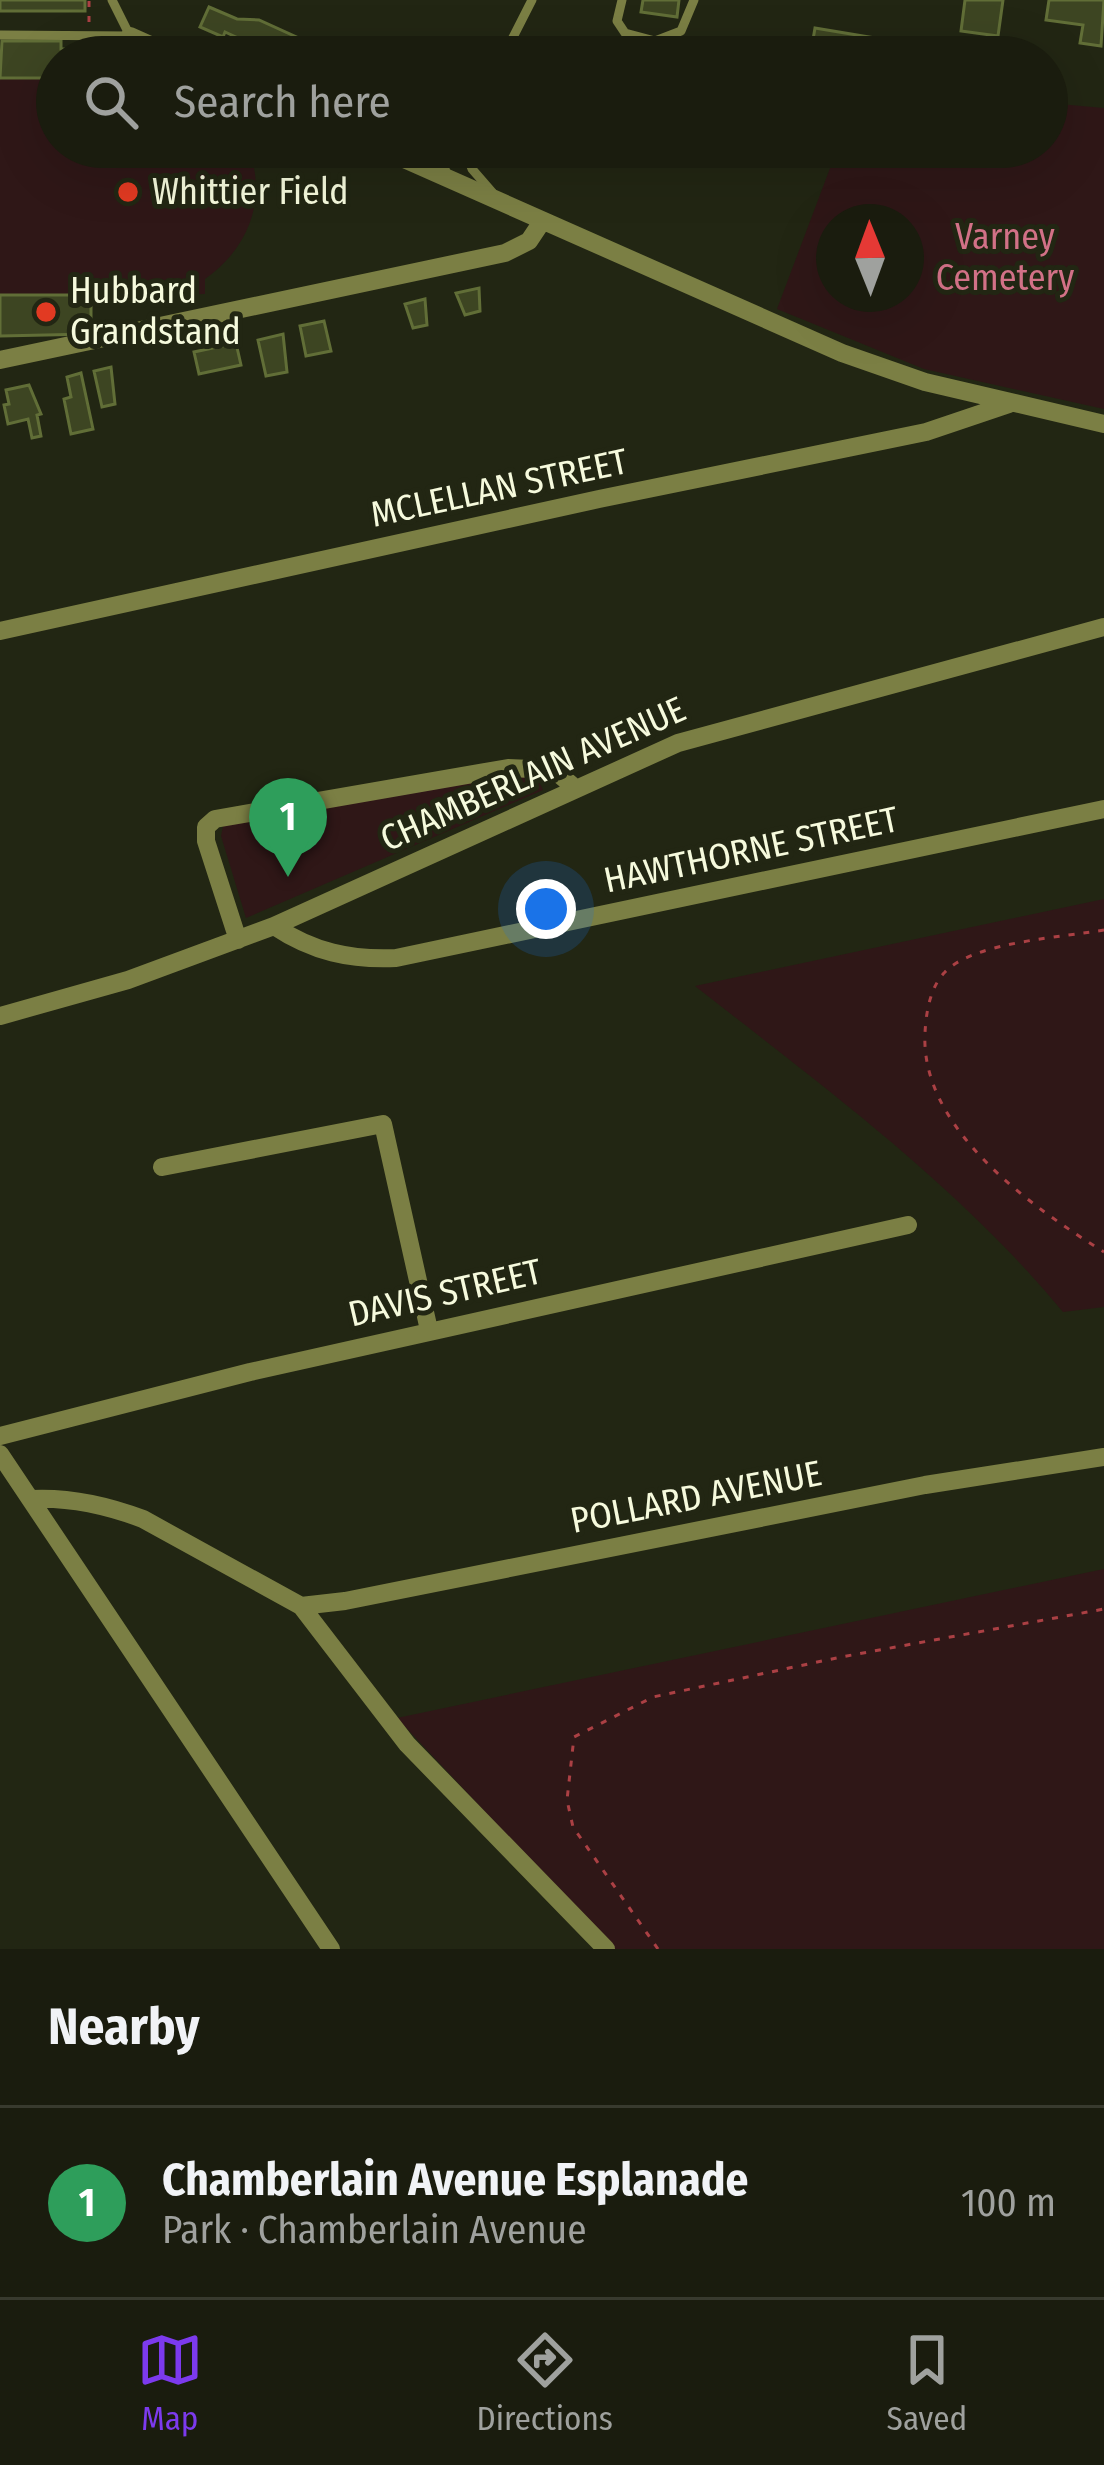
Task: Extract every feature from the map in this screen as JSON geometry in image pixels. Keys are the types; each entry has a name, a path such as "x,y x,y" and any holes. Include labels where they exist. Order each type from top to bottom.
{"street":[{"path":"424,168 842,353 925,382 1104,424"},
{"path":"0,360 505,253 529,242 542,223"},
{"name":"MCLELLAN STREET","path":"0,631 926,432 1010,404"},
{"name":"CHAMBERLAIN AVENUE","path":"0,1016 128,980 274,926 678,742 1104,627"},
{"path":"238,940 206,842 206,827 215,820 508,768 554,770 574,787"},
{"name":"HAWTHORNE STREET","path":"274,926 340,956 396,958 1104,809"},
{"path":"162,1167 382,1124 428,1330"},
{"name":"DAVIS STREET","path":"0,1436 428,1330 908,1225"},
{"path":"0,1454 331,1949"},
{"name":"POLLARD AVENUE","path":"301,1606 368,1597 925,1485 1104,1457"},
{"path":"32,1499 88,1503 143,1519 301,1606 407,1744 606,1949"}],"lane":[{"path":"0,34 130,36 112,0"},
{"path":"514,36 532,0"},
{"path":"622,0 617,20 625,34 634,36"},
{"path":"668,36 681,31 694,0"},
{"path":"447,168 448,179"},
{"path":"474,168 479,180 514,211"}],"path":[{"path":"89,0 89,35"},
{"path":"1104,930 977,952 945,971 926,1016 924,1048 939,1097 974,1148 1035,1209 1104,1252"},
{"path":"658,1949 573,1827 567,1801 574,1737 653,1697 1104,1609"}],"green space":[{"name":"Whittier Field","path":"36,45 36,168 254,168 251,221 233,253 205,279 205,294 92,295 91,334 0,336 0,50"},
{"name":"Varney Cemetery","path":"1068,105 1104,108 1104,409 924,369 777,309 816,205 816,312 924,312 924,204 817,204 830,168 1068,168"},
{"path":"505,775 537,777 543,790 246,918 221,836 223,826"},
{"path":"1104,899 1104,1307 1063,1312 934,1180 695,986"},
{"path":"1104,1569 1104,1949 614,1949 397,1718"}],"building":[{"path":"0,0 85,0 85,11 0,11"},
{"path":"643,0 679,0 677,17 641,12"},
{"path":"965,0 1003,0 998,36 961,31"},
{"path":"1049,0 1104,0 1101,46 1080,43 1083,25 1046,20"},
{"path":"209,7 237,19 259,20 294,36 225,32 221,36 200,27"},
{"path":"815,28 863,36 814,36"},
{"path":"2,41 36,41 36,78 0,78"},
{"path":"479,288 480,311 465,315 456,293"},
{"name":"Hubbard Grandstand","path":"0,295 91,295 91,334 0,336"},
{"path":"425,299 427,325 413,328 405,304"},
{"path":"324,321 331,351 306,356 300,326"},
{"path":"283,334 287,372 266,376 258,340"},
{"path":"236,343 241,365 199,374 194,352"},
{"path":"111,367 115,404 102,407 94,371"},
{"path":"81,373 93,429 71,434 64,399 71,397 67,377"},
{"path":"29,385 41,414 37,415 41,436 32,438 28,419 8,424 4,405 9,404 6,390"}],"place":[{"name":"Whittier Field","path":"128,192"},
{"name":"Hubbard Grandstand","path":"46,312"},
{"name":"Chamberlain Avenue Esplanade","path":"288,877"}]}
